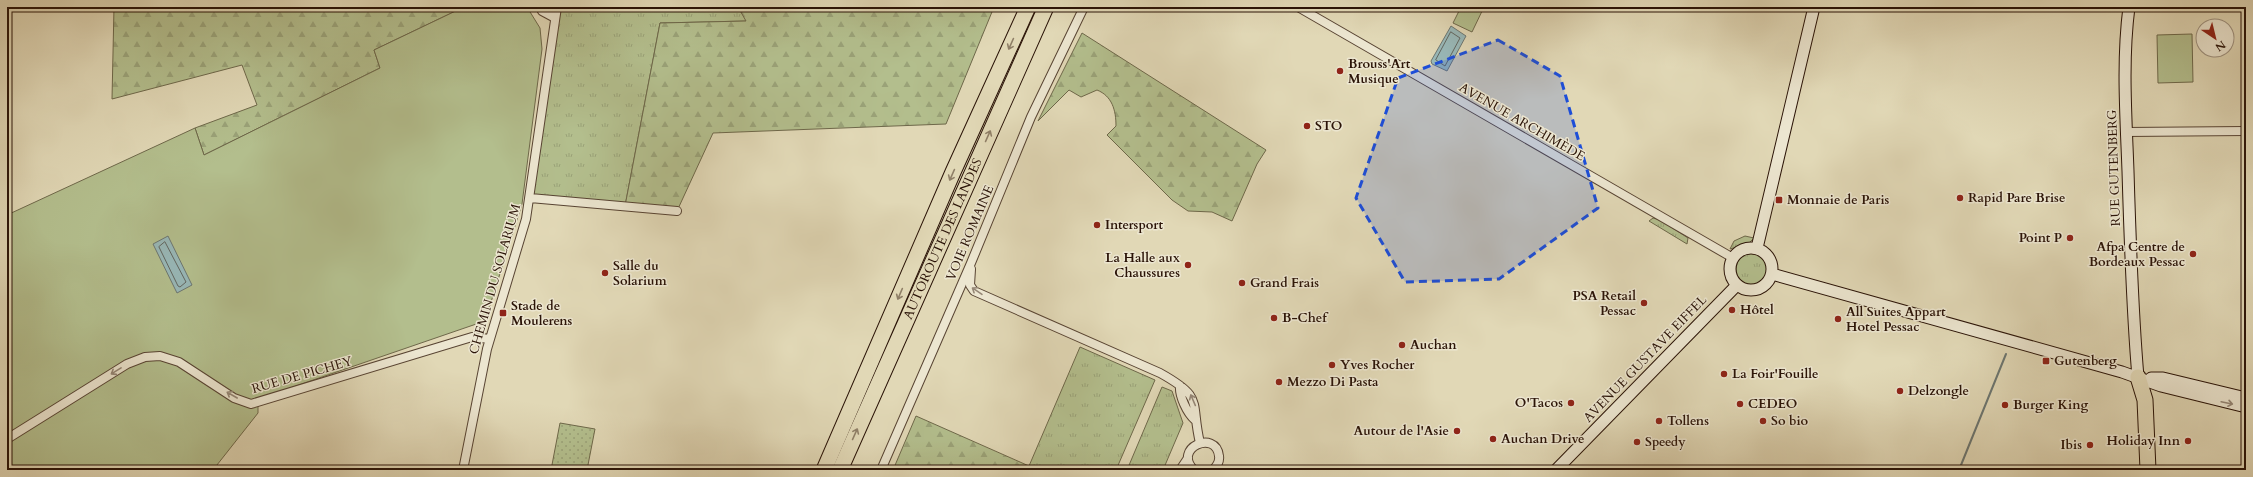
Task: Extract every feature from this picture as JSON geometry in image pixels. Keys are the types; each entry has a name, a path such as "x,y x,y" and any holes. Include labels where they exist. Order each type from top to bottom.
{"highway":[{"name":"AUTOROUTE DES LANDES","path":"824,470 953,172 1028,7"},
{"name":"AUTOROUTE DES LANDES","path":"840,470 1046,7"},
{"path":"2138,377 2140,470"},
{"path":"2138,377 2145,400 2148,470"}],"street":[{"path":"540,7 542,11 555,18"},
{"name":"CHEMIN DU SOLARIUM","path":"463,470 490,339 519,246 530,198 556,7"},
{"name":"VOIE ROMAINE","path":"881,470 971,264 1031,117 1084,7"},
{"name":"AVENUE ARCHIMÈDE","path":"1298,7 1733,258"},
{"path":"1757,248 1814,7"},
{"name":"RUE GUTENBERG","path":"2130,7 2124,43 2132,300 2138,377"},
{"path":"2126,132 2246,131"},
{"path":"530,198 677,211"},
{"path":"1757,248 1763,251 1771,261 1772,274 1764,286 1758,290 1750,291 1737,285 1731,275 1731,263 1733,258 1744,249 1757,248"},
{"path":"971,264 970,286 974,291 1160,373 1180,386 1180,394 1188,413 1194,420 1200,443"},
{"path":"1772,274 2138,377 2161,386 2246,407"},
{"name":"AVENUE GUSTAVE EIFFEL","path":"1556,470 1737,285"},
{"name":"RUE DE PICHEY","path":"7,439 127,364 144,357 160,356 179,362 234,398 251,404 472,337 490,339"},
{"path":"2138,377 2163,378 2246,398"},
{"path":"1180,470 1188,458 1192,448 1200,443 1210,444 1218,450 1219,460 1213,470"},
{"path":"1188,458 1194,470"}],"highlighted area":[{"path":"1498,40 1560,76 1598,208 1499,279 1405,282 1356,198 1398,78"}],"green space":[{"path":"114,7 464,7 374,50 380,68 204,155 195,128 257,105 242,65 112,99"},
{"path":"464,7 527,7 540,28 542,49 522,204 485,321 258,399 258,413 213,470 7,470 7,215 195,128 204,155 380,68 374,50"},
{"path":"557,7 738,7 747,21 660,23 625,206 530,198"},
{"path":"738,7 994,7 946,124 713,133 677,211 625,206 660,23 746,21"},
{"path":"1461,7 1484,7 1472,32 1453,23"},
{"path":"1082,33 1266,150 1257,164 1232,221 1212,212 1188,211 1172,200 1107,135 1116,126 1114,109 1110,100 1097,90 1081,97 1069,90 1038,121"},
{"path":"2192,34 2193,82 2158,83 2157,35"},
{"path":"1653,218 1660,220 1688,238 1687,244 1649,221"},
{"path":"1745,236 1754,238 1749,243 1730,249 1734,241"},
{"path":"1752,253 1761,256 1765,260 1768,269 1765,278 1761,282 1752,285 1743,282 1739,278 1736,269 1739,260 1743,256"},
{"path":"1080,347 1155,380 1116,470 1036,470 1029,466"},
{"path":"1162,387 1172,391 1183,423 1163,470 1127,470"},
{"path":"916,416 1029,466 1036,470 893,470"},
{"path":"560,423 595,429 587,470 551,470"}],"water":[{"path":"1451,26 1466,36 1447,71 1432,64 1431,61"},
{"path":"168,236 192,285 177,293 153,244"}],"waterway":[{"path":"1959,470 2006,354"}],"place":[{"name":"Brouss'Art Musique","path":"1340,71"},
{"name":"STO","path":"1307,126"},
{"name":"Rapid Pare Brise","path":"1960,198"},
{"name":"Monnaie de Paris","path":"1779,200"},
{"name":"Intersport","path":"1097,225"},
{"name":"Point P","path":"2070,238"},
{"name":"Afpa Centre de Bordeaux Pessac","path":"2193,254"},
{"name":"La Halle aux Chaussures","path":"1188,265"},
{"name":"Salle du Solarium","path":"605,273"},
{"name":"Grand Frais","path":"1242,283"},
{"name":"PSA Retail Pessac","path":"1644,303"},
{"name":"Hôtel","path":"1732,310"},
{"name":"Stade de Moulerens","path":"503,313"},
{"name":"B-Chef","path":"1274,318"},
{"name":"All Suites Appart Hotel Pessac","path":"1838,319"},
{"name":"Auchan","path":"1402,345"},
{"name":"Gutenberg","path":"2046,361"},
{"name":"Yves Rocher","path":"1332,365"},
{"name":"La Foir'Fouille","path":"1724,374"},
{"name":"Mezzo Di Pasta","path":"1279,382"},
{"name":"Delzongle","path":"1900,391"},
{"name":"O'Tacos","path":"1571,403"},
{"name":"CEDEO","path":"1740,404"},
{"name":"Burger King","path":"2005,405"},
{"name":"Tollens","path":"1659,421"},
{"name":"So bio","path":"1763,421"},
{"name":"Autour de l'Asie","path":"1457,431"},
{"name":"Auchan Drive","path":"1493,439"},
{"name":"Holiday Inn","path":"2188,441"},
{"name":"Speedy","path":"1637,442"},
{"name":"Ibis","path":"2090,445"}]}
